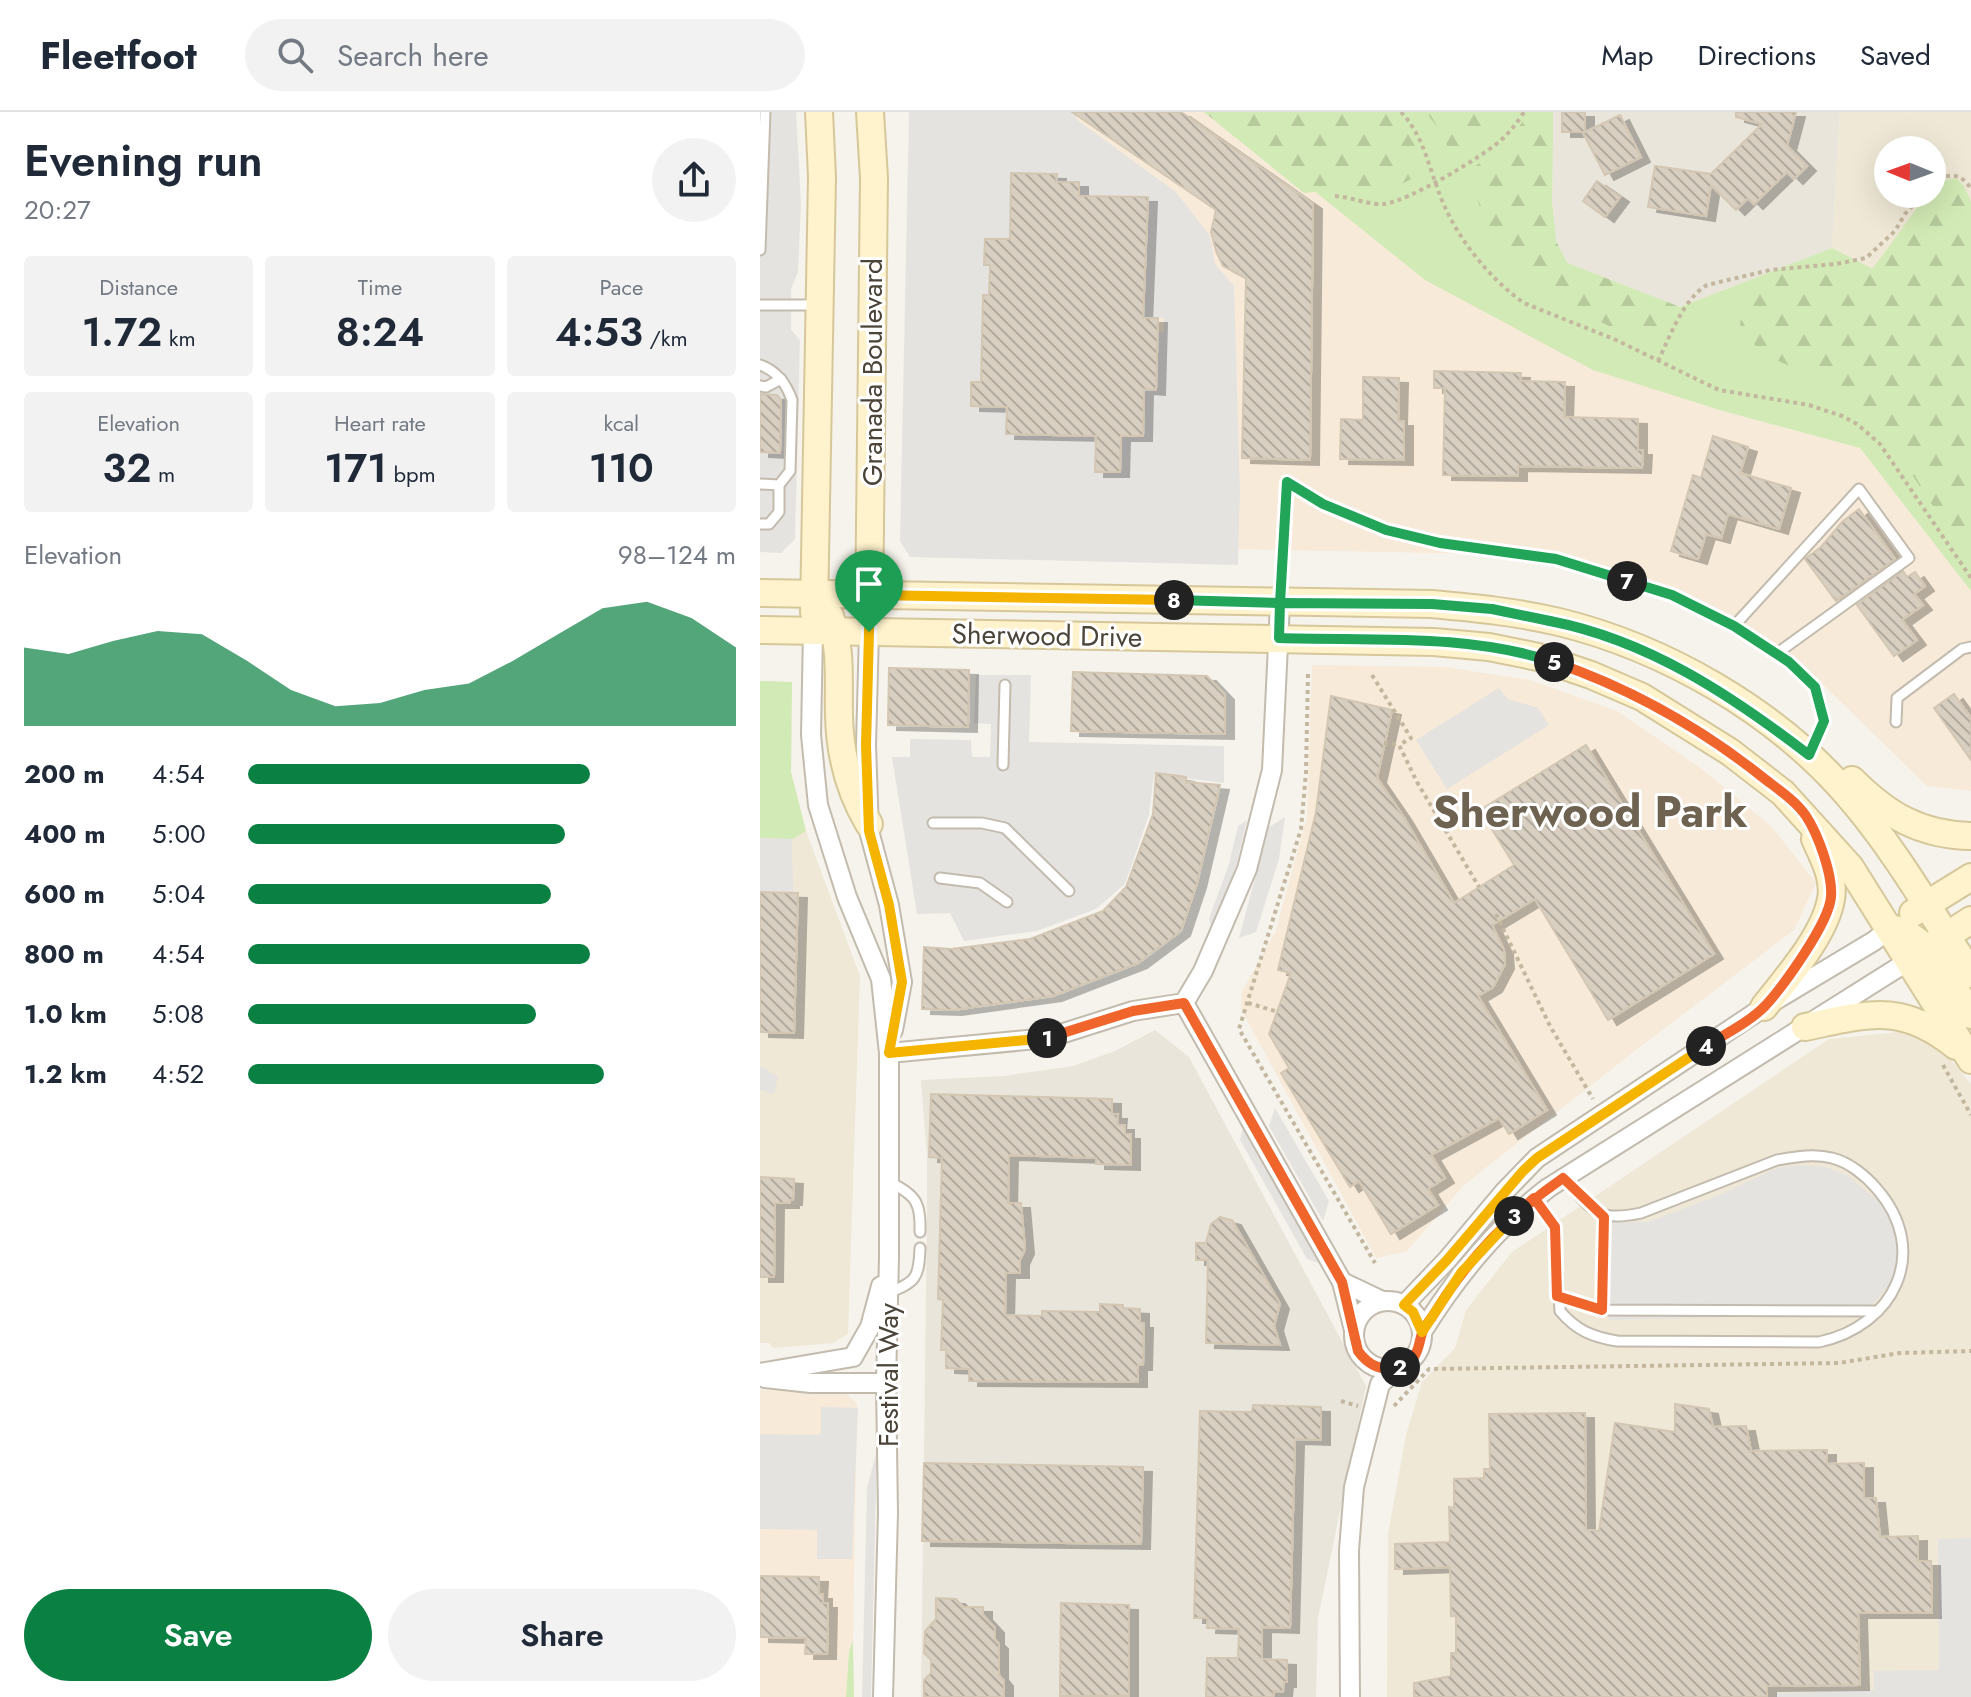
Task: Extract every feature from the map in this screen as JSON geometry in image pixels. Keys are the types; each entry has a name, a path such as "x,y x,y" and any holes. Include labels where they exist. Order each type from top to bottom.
{"main road":[{"name":"Granada Boulevard","path":"819,112 822,177 815,594 845,767 854,798 869,824"},
{"name":"Granada Boulevard","path":"869,632 874,178 870,112"},
{"name":"Sherwood Drive","path":"760,593 1432,604 1492,609 1592,632 1682,669 1749,709 1809,755 1847,794 1927,903 1928,949 1970,1059"},
{"name":"Sherwood Drive","path":"760,630 1434,642 1489,647 1538,657 1642,697 1730,752 1783,793 1806,817 1850,867 1890,928 1971,974"},
{"path":"1809,755 1847,776 1888,813 1902,821 1952,836 1971,836"},
{"path":"1764,1007 1820,927 1831,899 1830,872 1806,817"},
{"path":"1890,928 1971,877"},
{"path":"1971,920 1928,949 1971,1015"},
{"path":"1805,1027 1852,1017 1901,1016 1933,1028 1970,1059"}],"street":[{"path":"889,1053 1048,1038 1133,1011 1184,1003 1227,921 1251,854 1272,770 1280,603"},
{"name":"Festival Way","path":"824,632 811,735 818,805 847,897 881,979 889,1053 888,1513 883,1697"},
{"name":"Festival Way","path":"869,632 866,745 869,824 889,905 902,982 889,1053"},
{"path":"1404,1305 1537,1158 1764,1007 1874,941 1890,928"},
{"path":"1350,1697 1349,1550 1354,1487 1372,1409 1380,1384 1416,1355 1422,1332 1461,1273 1502,1226 1534,1198 1928,949"},
{"path":"1184,1003 1342,1282 1358,1351 1374,1367 1398,1368"},
{"path":"760,1375 853,1357 870,1327 889,1257"},
{"path":"1342,1282 1382,1301 1404,1305 1413,1312 1422,1332"},
{"path":"1354,1330 1364,1311 1382,1301"},
{"path":"760,1375 811,1383 886,1383"}],"lane":[{"path":"760,250 765,112"},
{"path":"760,305 820,305"},
{"path":"760,365 775,372 792,400 790,471 779,485 779,512 769,524 760,524"},
{"path":"760,386 766,387 781,379"},
{"path":"1280,603 1287,482 1323,504 1386,530 1440,543 1556,559 1672,595 1734,626 1776,654 1815,687 1824,721 1809,755"},
{"path":"760,484 779,485"},
{"path":"1734,626 1859,489 1909,558 1776,654"},
{"path":"1896,722 1897,698 1962,649 1971,647"},
{"path":"1003,765 1005,685"},
{"path":"933,823 982,823 1005,828 1069,891"},
{"path":"940,878 980,883 1007,902"},
{"path":"1534,1198 1555,1227 1560,1311 1581,1331 1617,1341 1819,1342 1837,1338 1878,1311 1896,1286 1903,1264 1904,1239 1897,1216 1871,1181 1850,1165 1832,1158 1798,1156 1777,1160 1641,1213 1604,1217"},
{"path":"1563,1178 1604,1217 1602,1310"},
{"path":"889,1181 911,1193 920,1210 920,1232"},
{"path":"888,1293 911,1284 919,1270 920,1248"},
{"path":"1557,1296 1602,1310 1878,1311"}],"path":[{"path":"1401,112 1424,148 1435,181 1461,234 1492,277 1511,294 1524,303 1616,340 1719,390 1809,405 1857,424 1880,444 1971,578"},
{"path":"1335,196 1386,204 1404,198 1498,142 1524,112"},
{"path":"1946,176 1957,175 1971,189"},
{"path":"1658,361 1699,290 1707,285 1770,270 1866,258 1895,231 1910,208"},
{"path":"1308,674 1306,772 1301,829 1239,1029 1375,1263"},
{"path":"1372,675 1411,738 1399,745 1384,743"},
{"path":"1399,745 1417,782 1479,887"},
{"path":"1496,914 1550,1026 1593,1099"},
{"path":"1248,1003 1275,1011"},
{"path":"1937,1055 1971,1115"},
{"path":"1372,1409 1392,1410 1429,1369 1839,1363 1900,1353 1971,1351"}],"shaded area":[{"path":"760,112 796,112 801,204 798,272 791,289 791,330 800,340 795,539 781,553 760,552 760,452 780,452 781,400 777,395 760,394"},
{"path":"909,112 1075,112 1077,120 1176,192 1210,236 1215,264 1234,286 1240,491 1238,565 910,557 900,541","holes":["1011,173 1056,174 1056,182 1079,183 1079,196 1148,197 1143,318 1164,318 1164,332 1144,332 1157,339 1156,389 1144,389 1143,436 1121,436 1120,472 1095,472 1096,436 1006,434 1007,407 971,406 971,382 981,382 983,295 989,295 1009,265"]},
{"path":"921,112 1216,112 1723,411 1860,448 1971,591 1971,791 1927,786 1804,666 1698,601 1543,555 919,543"},
{"path":"1553,112 1840,112 1832,248 1680,307 1567,263 1556,241 1552,203"},
{"path":"1840,112 1971,112 1971,319 1832,248"},
{"path":"1312,665 1446,667 1530,680 1617,711 1702,769 1772,827 1816,883 1794,930 1464,1185 1407,1251 1376,1258 1241,1009 1242,991 1275,933 1307,817"},
{"path":"976,675 1031,675 1029,742 1224,746 1224,783 1154,774 1149,815 1125,884 1096,909 1037,931 964,941 950,913 917,914 892,757 910,757 910,739 971,740 972,757 990,757 991,724 974,723"},
{"path":"760,681 792,682 791,773 806,831 860,976 848,1334 833,1343 773,1348 769,1343 760,1343"},
{"path":"1499,688 1508,699 1538,708 1549,725 1447,789 1416,740"},
{"path":"1285,817 1279,859 1256,932 1239,938 1269,827"},
{"path":"1247,820 1236,866 1212,929 1209,919 1229,864 1238,826"},
{"path":"760,838 792,839 793,892 760,891"},
{"path":"1155,1030 1189,1057 1366,1386 1318,1618 1316,1697 921,1697 927,1158 921,1080 1004,1076 1073,1066 1115,1051"},
{"path":"1909,1031 1940,1046 1971,1084 1971,1697 1387,1697 1388,1534 1406,1435 1422,1382 1455,1348 1466,1310 1512,1252 1829,1039"},
{"path":"760,1066 778,1077 774,1094 760,1090"},
{"path":"1275,1108 1329,1201 1323,1221 1269,1126"},
{"path":"1243,1128 1319,1263 1307,1259 1240,1140"},
{"path":"1779,1167 1825,1167 1847,1175 1882,1204 1894,1223 1899,1248 1897,1273 1863,1314 1609,1320 1611,1222 1648,1222 1717,1196"},
{"path":"760,1390 838,1391 847,1394 857,1404 853,1640 849,1651 846,1697 760,1697"},
{"path":"821,1407 858,1408 852,1559 817,1559 817,1530 760,1529 760,1434 819,1435"},
{"path":"877,1450 871,1697 862,1697 867,1488"},
{"path":"1971,1538 1971,1697 1776,1697 1776,1693 1874,1690 1874,1671 1939,1670 1938,1539"}],"green space":[{"path":"1204,112 1389,112 1414,141 1426,172 1391,189 1366,196 1350,188 1304,193"},
{"path":"1216,112 1553,112 1552,203 1556,241 1567,263 1680,307 1832,248 1971,319 1971,591 1860,448 1723,411 1593,370 1425,280"},
{"path":"1426,112 1515,112 1487,139 1469,148 1450,151"},
{"path":"1529,112 1553,112 1552,203 1556,241 1567,263 1680,307 1665,325 1631,336 1593,318 1539,286 1523,273 1496,241 1467,172 1509,142"},
{"path":"1956,178 1964,186 1971,202 1971,563 1887,437 1832,385 1761,353 1740,325 1745,291 1767,277 1783,272 1865,277 1918,208 1946,208 1946,180"},
{"path":"760,681 792,682 791,772 806,831 792,839 760,838"},
{"path":"853,1640 854,1697 846,1697 849,1651"}],"building":[{"path":"1072,112 1181,112 1313,204 1310,460 1242,458 1246,278 1223,266 1216,251 1211,232 1216,210"},
{"path":"1562,112 1585,112 1585,132 1562,132"},
{"path":"1736,112 1796,112 1787,146 1807,166 1794,179 1787,172 1754,204 1748,198 1736,210 1711,185 1706,216 1648,207 1655,166 1711,174 1762,124 1736,117"},
{"path":"1620,115 1641,157 1605,175 1583,133"},
{"path":"1011,173 1057,174 1056,182 1079,182 1079,196 1148,197 1143,318 1158,318 1156,390 1144,389 1143,436 1121,436 1120,472 1095,472 1096,436 1006,434 1007,407 971,406 971,382 981,382 983,295 989,295 990,265 984,265 985,239 1010,239"},
{"path":"1597,181 1620,197 1605,217 1583,201"},
{"path":"1434,371 1521,373 1520,381 1565,382 1564,417 1638,419 1638,450 1643,450 1642,468 1518,466 1518,476 1443,475 1445,388 1434,388"},
{"path":"1363,377 1399,378 1398,421 1404,421 1404,460 1340,459 1341,419 1363,420"},
{"path":"760,394 777,395 781,400 780,453 760,452"},
{"path":"1713,436 1748,447 1740,473 1791,488 1779,529 1728,514 1721,538 1706,534 1698,559 1671,551 1693,475 1701,478"},
{"path":"1859,509 1895,559 1836,601 1805,559"},
{"path":"1903,571 1907,577 1915,572 1925,586 1914,594 1923,605 1902,620 1917,640 1894,656 1857,605"},
{"path":"889,668 969,670 968,727 888,725"},
{"path":"1073,672 1207,676 1225,695 1225,734 1071,731"},
{"path":"1954,694 1971,718 1971,760 1934,708"},
{"path":"1331,696 1392,710 1377,778 1454,903 1514,865 1480,810 1586,745 1714,954 1608,1020 1535,899 1492,925 1504,950 1505,964 1493,987 1478,996 1547,1110 1509,1134 1499,1118 1431,1155 1445,1178 1428,1189 1438,1205 1391,1234 1359,1181 1350,1187 1281,1073 1289,1068 1269,1034 1291,973 1278,970 1316,812"},
{"path":"1156,773 1186,777 1186,782 1220,785 1197,883 1181,931 1138,963 1053,996 953,1010 922,1009 924,947 951,949 1030,939 1103,911 1126,887 1153,814"},
{"path":"760,892 798,893 794,1033 760,1032"},
{"path":"931,1094 1112,1099 1112,1114 1118,1114 1117,1125 1125,1125 1125,1134 1131,1134 1131,1165 1096,1164 1096,1158 1009,1155 1008,1203 1021,1203 1025,1249 1020,1260 1020,1273 1006,1273 1005,1315 1042,1316 1042,1311 1100,1312 1100,1304 1140,1309 1140,1323 1144,1323 1143,1365 1138,1365 1138,1382 969,1381 969,1369 946,1368 946,1350 941,1350 943,1300 938,1299 942,1158 929,1157"},
{"path":"760,1177 794,1179 793,1200 790,1203 775,1203 774,1277 760,1277"},
{"path":"1220,1217 1232,1220 1280,1304 1274,1326 1280,1345 1206,1343 1208,1260 1196,1260 1196,1243 1206,1243 1211,1224"},
{"path":"1675,1404 1709,1409 1713,1427 1746,1426 1751,1451 1827,1450 1827,1464 1864,1463 1864,1498 1876,1498 1880,1537 1918,1536 1918,1561 1931,1561 1932,1613 1858,1613 1860,1685 1767,1686 1767,1697 1414,1697 1414,1683 1451,1676 1451,1653 1456,1653 1456,1616 1451,1616 1450,1567 1395,1569 1395,1544 1450,1542 1449,1507 1454,1508 1454,1479 1484,1478 1484,1469 1490,1469 1489,1414 1585,1413 1586,1530 1599,1531 1615,1423 1675,1432"},
{"path":"1253,1405 1321,1407 1321,1440 1295,1439 1290,1628 1262,1627 1262,1659 1287,1660 1287,1682 1284,1682 1283,1692 1274,1691 1273,1697 1206,1697 1207,1658 1238,1658 1239,1629 1207,1628 1208,1618 1194,1618 1200,1411 1252,1412"},
{"path":"924,1463 1143,1467 1141,1544 922,1541"},
{"path":"760,1576 819,1577 818,1594 823,1594 823,1603 828,1603 827,1654 805,1654 806,1638 760,1637"},
{"path":"936,1598 956,1599 963,1607 983,1607 983,1615 995,1628 995,1640 999,1644 999,1675 1004,1681 1004,1697 924,1697 924,1680 931,1673 931,1660 924,1653 925,1631 936,1619"},
{"path":"1061,1603 1129,1605 1129,1696 1060,1696"}],"district":[{"name":"Sherwood Park","path":"1590,812"}],"route":[{"path":"869,632 866,745 869,831 889,905 902,982 889,1053 1048,1038 1133,1011 1184,1003 1342,1282 1354,1341 1365,1361 1374,1367 1386,1369 1408,1363 1421,1344 1422,1332 1461,1273 1502,1226 1534,1198 1563,1178 1604,1217 1602,1310 1557,1296 1555,1227 1534,1198 1502,1226 1461,1273 1434,1313 1422,1332 1420,1321 1404,1305 1537,1158 1764,1007 1820,927 1831,899 1830,872 1806,817 1783,793 1730,752 1642,697 1591,675 1538,657 1489,647 1434,642 1279,638 1280,603 1432,604 1492,609 1558,622 1639,649 1682,669 1749,709 1809,755 1824,721 1815,687 1789,662 1734,626 1672,595 1556,559 1440,543 1386,530 1323,504 1287,482 1280,603 870,595 869,632"}]}
